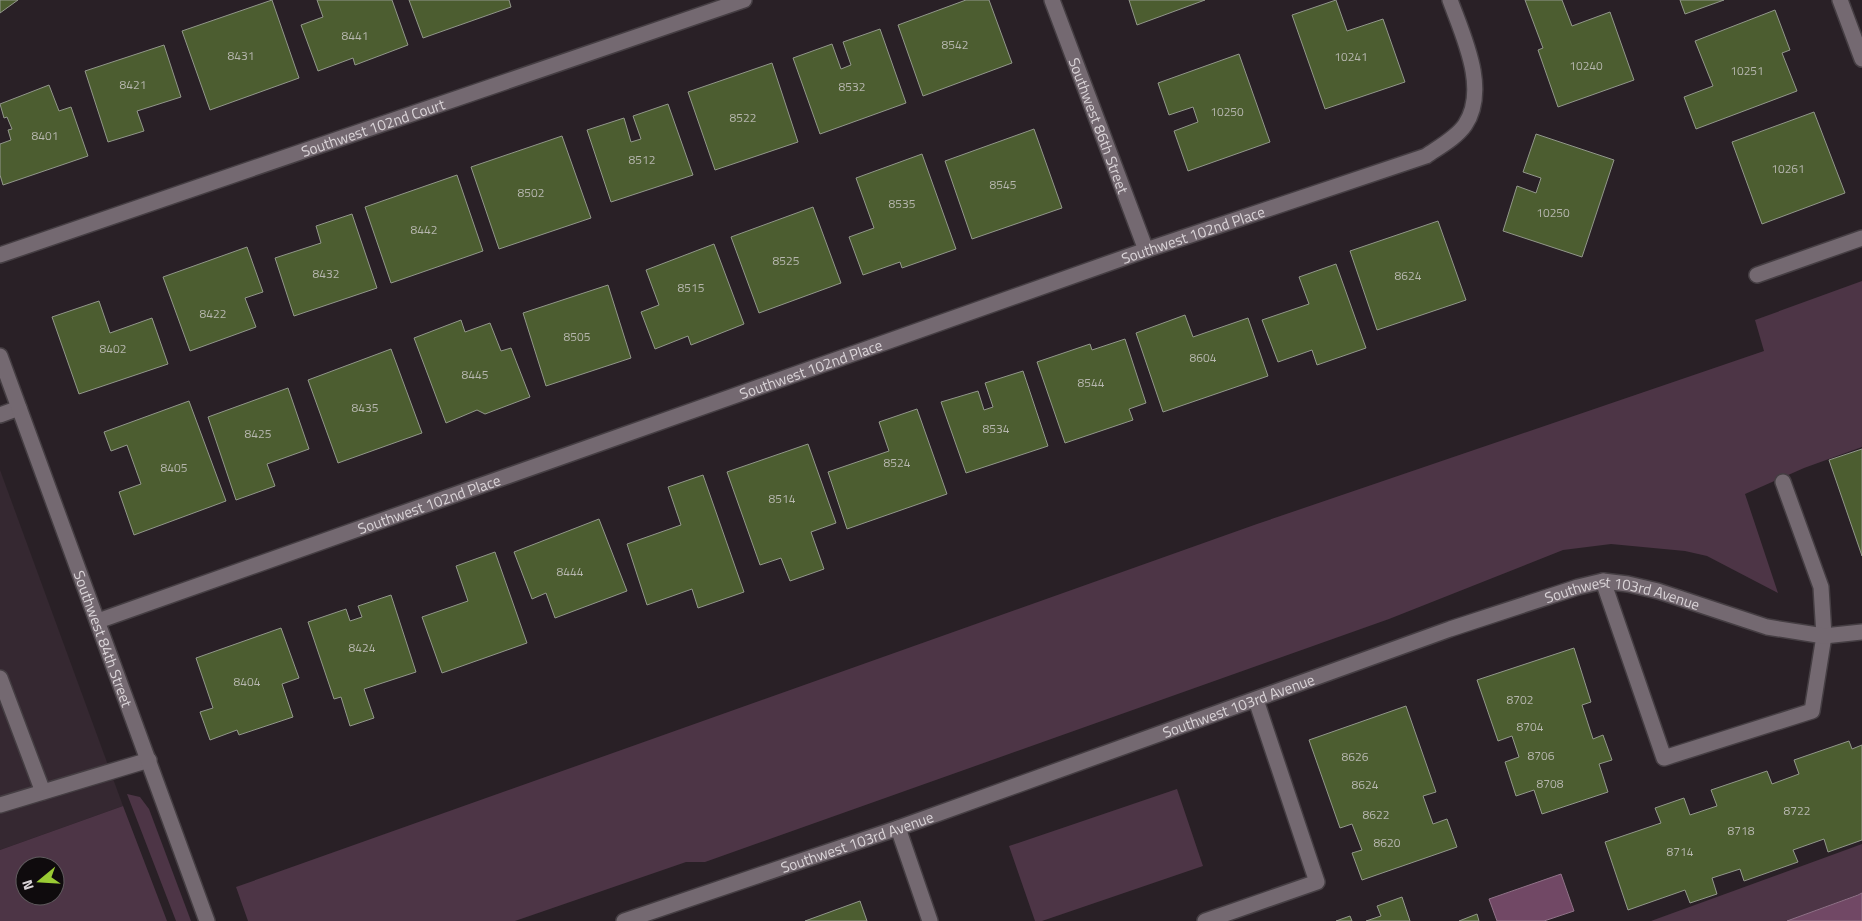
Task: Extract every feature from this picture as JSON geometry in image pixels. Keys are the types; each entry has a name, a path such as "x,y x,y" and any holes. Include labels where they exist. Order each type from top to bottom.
{"street":[{"name":"Southwest 102nd Court","path":"0,255 744,0"},
{"name":"Southwest 86th Street","path":"1052,0 1146,250"},
{"name":"Southwest 102nd Place","path":"98,620 1146,250 1426,156 1445,144 1465,126 1475,97 1473,72 1450,0"},
{"path":"1840,0 1862,59"},
{"path":"1757,275 1862,238"},
{"name":"Southwest 84th Street","path":"0,356 98,620 206,921"},
{"path":"0,415 19,408"},
{"path":"1603,581 1664,758 1812,711 1824,636 1821,587 1783,482"},
{"name":"Southwest 103rd Avenue","path":"624,921 898,828 1547,596 1603,581 1628,584 1658,591 1767,627 1824,636 1862,632"},
{"path":"0,678 43,792"},
{"path":"1205,921 1317,882 1256,700"},
{"path":"0,805 149,760"},
{"path":"898,828 930,921"}],"shaded area":[{"path":"1862,281 1862,447 1804,468 1745,494 1778,593 1707,556 1685,551 1611,544 1563,550 1389,619 705,862 686,862 515,921 248,921 236,887 1257,524 1764,351 1755,320"},
{"path":"0,470 123,806 0,850"},
{"path":"1177,789 1203,866 1042,921 1035,921 1009,846"},
{"path":"127,794 140,797 149,809 191,921 176,921"},
{"path":"123,806 167,921 0,921 0,850"},
{"path":"1862,844 1862,893 1787,921 1651,921"},
{"path":"1561,874 1574,911 1544,921 1497,921 1489,899"},
{"path":"1862,893 1862,921 1787,921 1858,895"}],"building":[{"path":"0,0 18,0 0,13"},
{"path":"272,0 299,78 210,110 182,31"},
{"path":"317,0 392,0 408,45 355,65 353,58 318,71 301,25 323,17"},
{"path":"409,0 509,0 511,7 423,38"},
{"path":"966,0 989,0 1012,63 923,96 898,25"},
{"path":"1129,0 1205,0 1137,25"},
{"path":"1336,0 1347,31 1383,19 1405,82 1325,109 1292,15"},
{"path":"1525,0 1562,0 1572,26 1610,12 1634,80 1558,107 1538,50 1543,48"},
{"path":"1680,0 1724,0 1685,14"},
{"path":"1775,10 1790,50 1782,53 1797,91 1696,129 1684,97 1713,86 1695,41"},
{"path":"880,29 906,103 820,134 793,58 832,44 841,69 851,65 843,42"},
{"path":"164,45 181,97 137,111 144,131 108,142 85,71"},
{"path":"1239,54 1270,142 1188,171 1174,131 1198,122 1193,107 1169,115 1158,83"},
{"path":"772,63 798,142 715,170 688,92"},
{"path":"49,85 59,111 71,107 88,156 3,185 0,175 0,144 11,140 8,130 12,129 7,117 4,118 0,104"},
{"path":"668,104 693,175 611,202 587,130 624,118 631,142 641,139 633,116"},
{"path":"1814,112 1845,193 1762,224 1732,142"},
{"path":"1034,129 1062,208 972,239 945,161"},
{"path":"1536,134 1614,160 1582,257 1503,231 1517,186 1536,193 1541,178 1523,172"},
{"path":"562,136 591,218 499,249 471,167"},
{"path":"922,154 956,249 902,268 900,262 863,275 849,237 874,228 856,178"},
{"path":"457,175 483,251 391,283 365,207"},
{"path":"813,207 841,283 759,313 731,237"},
{"path":"352,214 377,288 294,316 275,258 321,243 316,226"},
{"path":"1438,221 1466,300 1377,330 1350,251"},
{"path":"714,244 744,324 691,345 688,336 655,349 641,312 659,305 646,270"},
{"path":"247,247 263,292 245,298 256,327 190,351 163,277"},
{"path":"1336,264 1366,348 1317,365 1312,350 1278,362 1262,320 1309,304 1299,277"},
{"path":"608,285 631,358 546,386 523,313"},
{"path":"99,301 110,333 152,318 168,364 79,394 52,317"},
{"path":"1185,315 1193,337 1248,318 1268,376 1163,412 1136,333"},
{"path":"461,320 465,332 490,323 501,351 511,348 530,397 485,414 477,410 446,423 414,338"},
{"path":"1125,339 1146,403 1129,409 1133,420 1065,443 1037,362 1090,344 1092,350"},
{"path":"391,349 422,433 338,463 308,380"},
{"path":"1023,371 1048,446 966,473 941,402 978,391 984,410 993,407 985,383"},
{"path":"288,388 309,449 267,464 275,486 236,500 208,417"},
{"path":"189,401 226,501 134,535 119,492 141,484 127,445 111,451 104,432"},
{"path":"917,409 947,494 847,529 828,472 889,451 879,422"},
{"path":"808,444 836,523 811,532 824,569 790,581 781,558 760,565 727,472"},
{"path":"1862,449 1862,556 1829,460"},
{"path":"703,475 744,592 698,608 692,589 647,605 627,544 681,525 668,487"},
{"path":"599,519 627,591 555,618 546,593 532,599 514,552"},
{"path":"495,552 527,643 442,673 422,617 468,601 456,566"},
{"path":"391,595 416,672 364,689 374,718 350,726 341,697 334,699 308,622 346,609 350,621 362,617 358,606"},
{"path":"281,628 299,678 282,684 293,717 239,735 237,730 210,740 200,712 213,708 196,658"},
{"path":"1574,648 1591,702 1582,705 1593,739 1603,735 1612,760 1599,764 1608,792 1542,814 1534,790 1516,796 1505,762 1519,757 1512,736 1498,741 1477,680"},
{"path":"1406,706 1436,792 1423,796 1433,824 1447,819 1457,847 1362,880 1352,853 1362,850 1352,824 1340,828 1309,740"},
{"path":"1849,741 1852,749 1862,745 1862,840 1828,852 1824,839 1793,850 1798,862 1744,881 1740,869 1712,878 1717,894 1690,903 1685,890 1628,910 1605,842 1661,823 1655,808 1684,798 1690,815 1717,806 1711,790 1767,771 1772,784 1799,774 1794,760"},
{"path":"1402,897 1410,921 1366,921 1381,916 1377,906"},
{"path":"860,901 867,921 805,921"},
{"path":"1477,914 1479,921 1459,921"},
{"path":"1350,916 1352,921 1336,921"}]}
